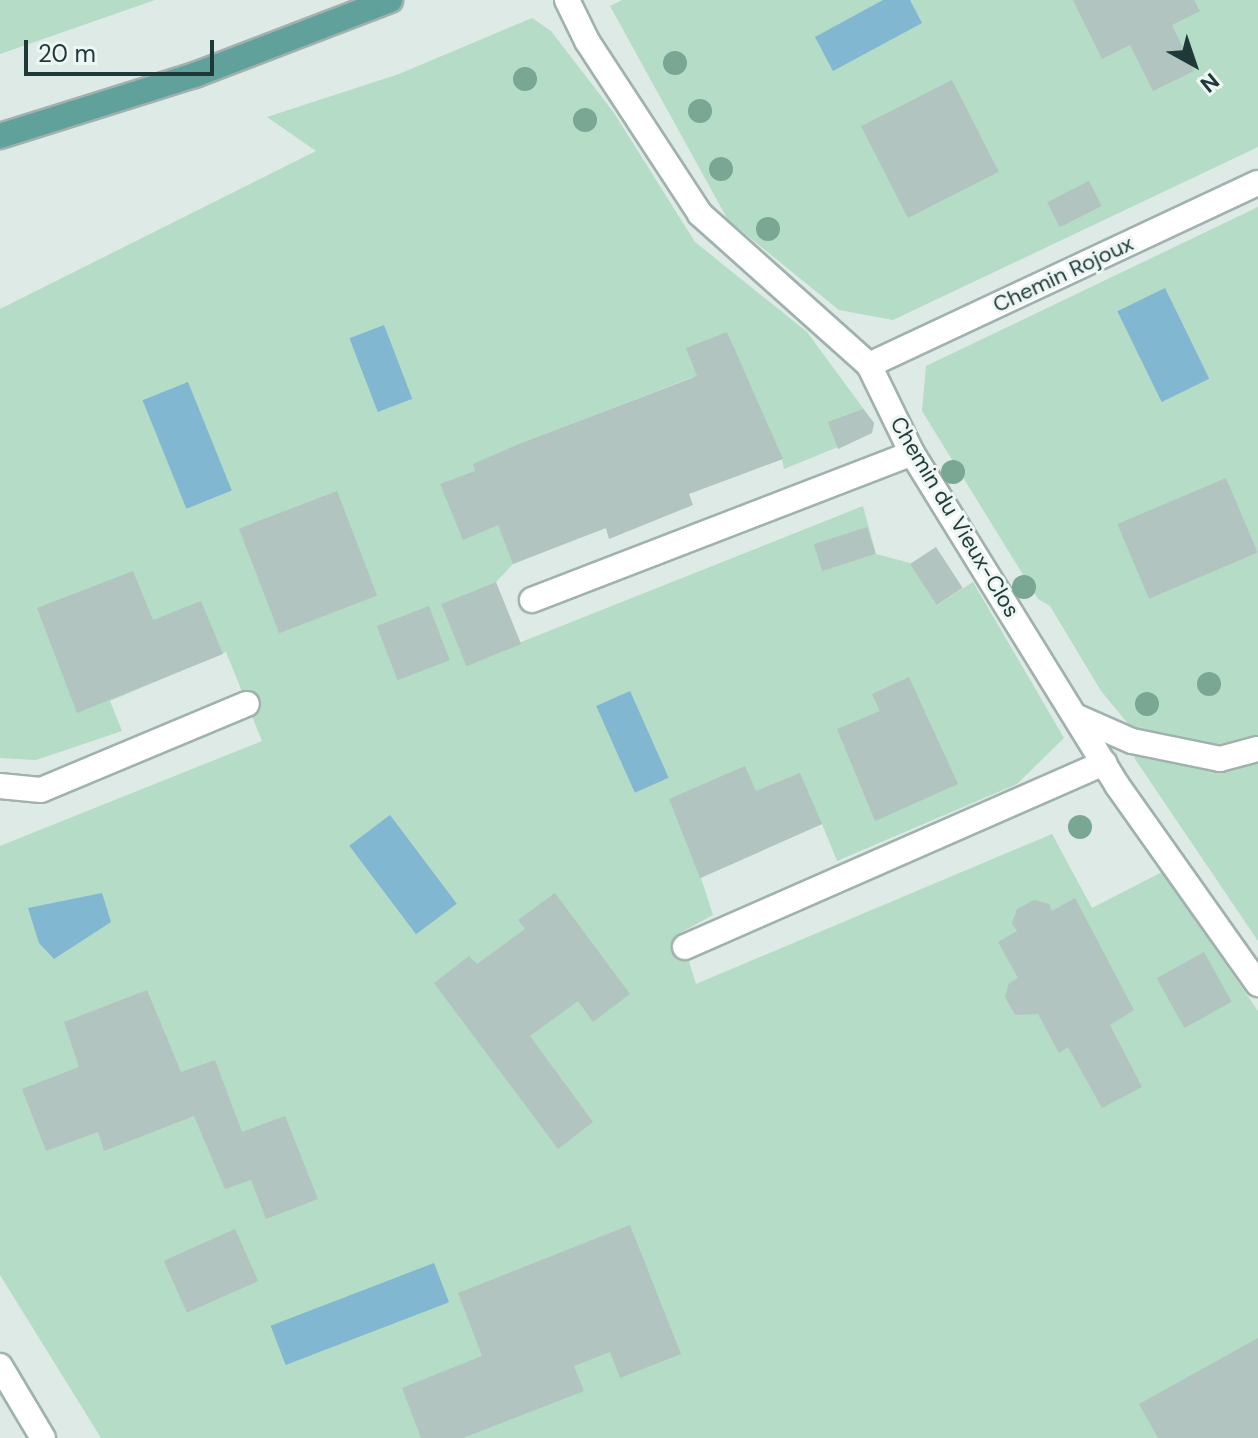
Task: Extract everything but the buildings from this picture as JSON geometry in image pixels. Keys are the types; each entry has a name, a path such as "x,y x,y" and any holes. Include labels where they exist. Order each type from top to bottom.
{"main road":[{"path":"0,136 195,75 390,0"}],"street":[{"name":"Chemin du Vieux-Clos","path":"567,0 587,41 700,214 869,365 912,453 1104,763 1258,984"},
{"name":"Chemin Rojoux","path":"869,365 1258,183"},
{"path":"532,600 912,453"},
{"path":"0,786 41,790 247,704"},
{"path":"1075,716 1132,741 1220,759 1258,749"},
{"path":"685,947 1104,763"},
{"path":"0,1366 43,1438"}],"green space":[{"path":"0,0 155,0 0,54"},
{"path":"622,0 1258,0 1258,147 893,320 839,310 728,220 610,6"},
{"path":"532,18 551,31 614,113 695,242 807,332 874,423 872,433 784,469 782,459 734,477 693,377 520,444 560,545 513,564 496,582 442,604 466,664 863,506 876,554 910,563 937,605 973,582 1064,738 1017,784 837,861 822,824 701,878 713,915 680,933 696,984 1052,834 1092,908 1162,872 1258,1011 1258,1438 101,1438 0,1275 0,846 262,741 226,652 110,701 122,731 36,760 0,758 0,309 316,151 267,117 399,74"},
{"path":"1258,207 1258,941 1135,759 1130,726 1101,691 1050,606 1038,599 922,411 926,366"}],"water":[{"path":"883,0 910,0 922,23 833,71 815,37"},
{"path":"1165,288 1209,379 1162,402 1117,311"},
{"path":"384,325 412,399 378,412 349,338"},
{"path":"188,382 232,490 186,509 143,400"},
{"path":"630,691 669,778 635,793 596,706"},
{"path":"390,815 457,904 416,934 349,846"},
{"path":"102,893 111,922 54,959 39,943 28,908"},
{"path":"434,1263 449,1302 286,1365 271,1326"}]}
